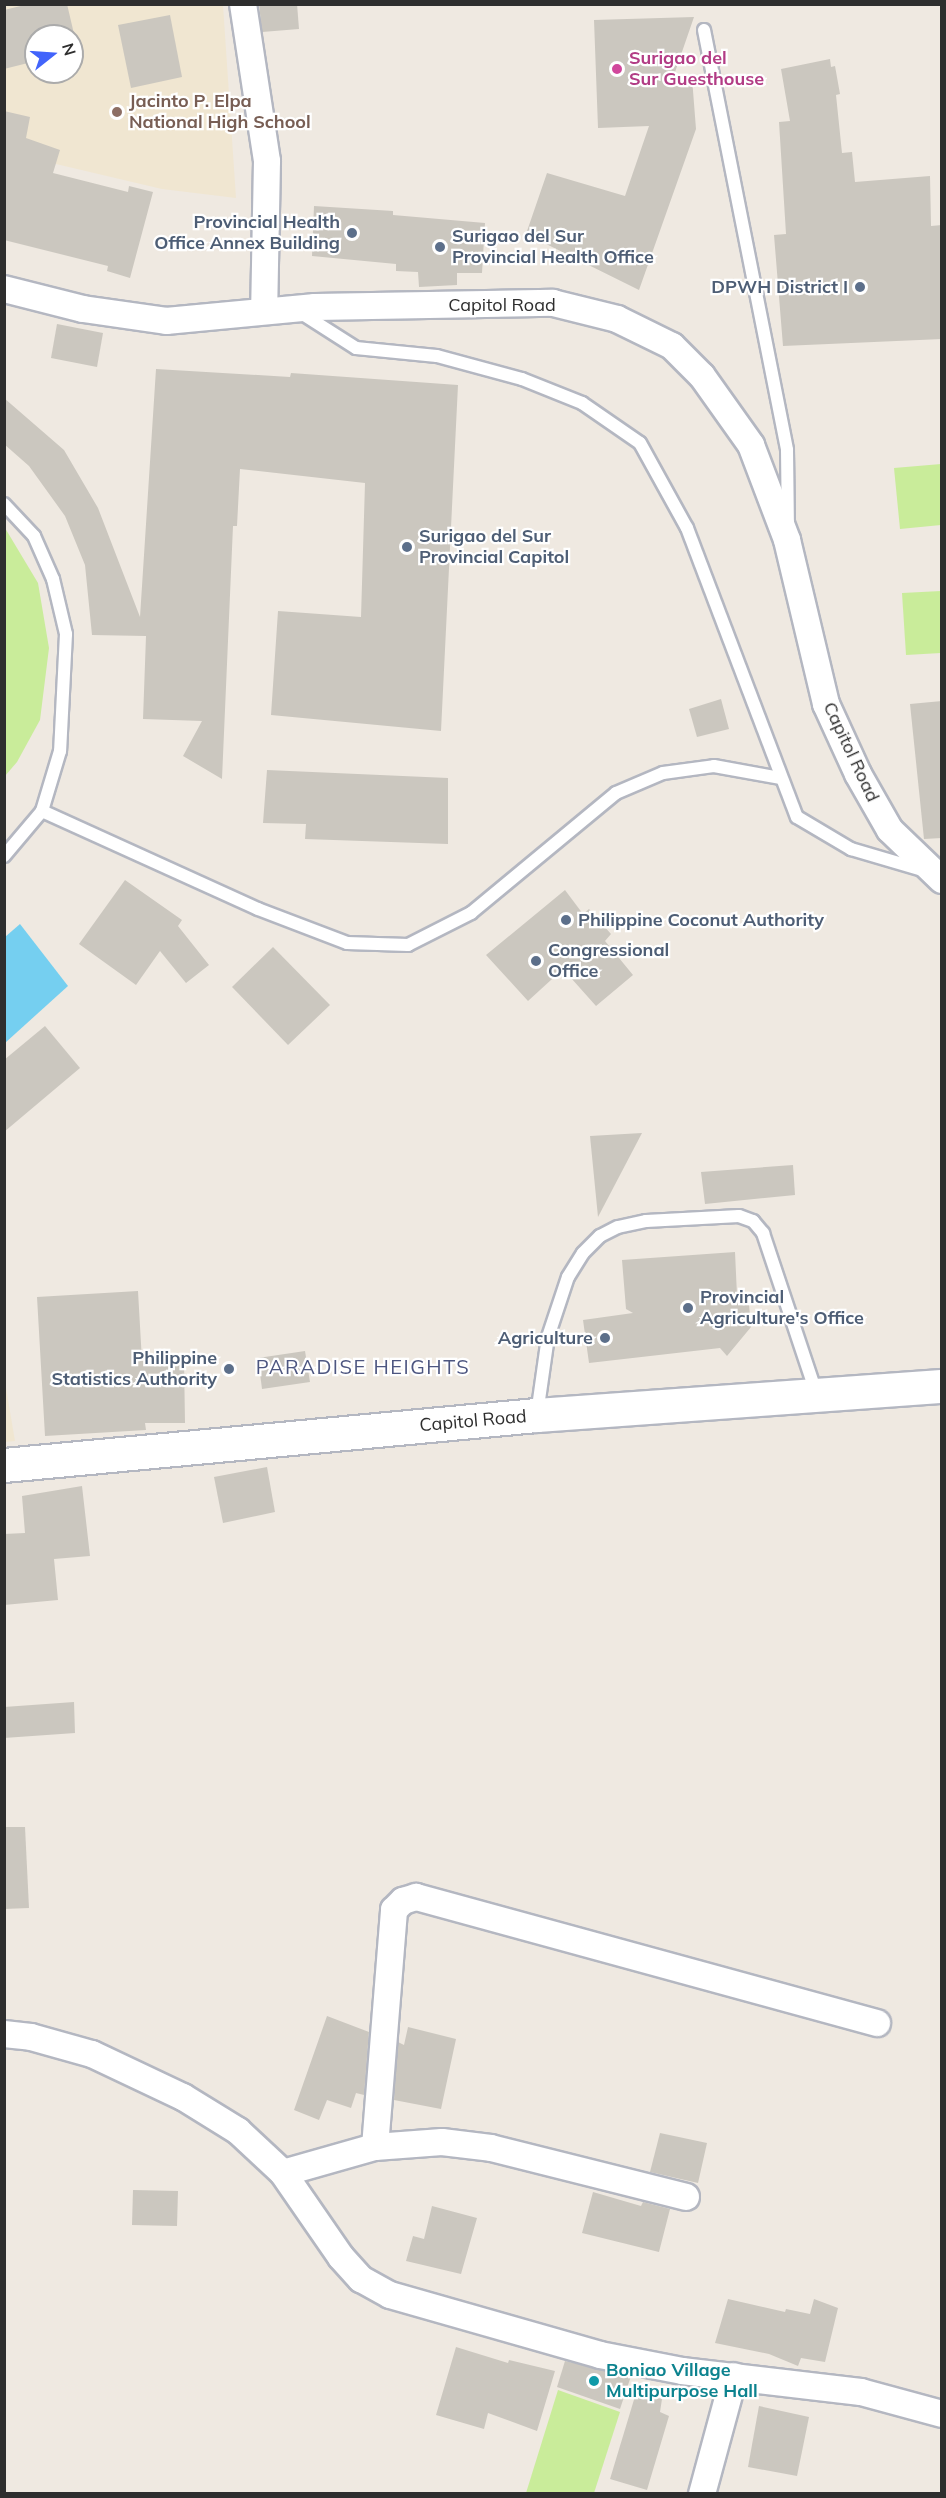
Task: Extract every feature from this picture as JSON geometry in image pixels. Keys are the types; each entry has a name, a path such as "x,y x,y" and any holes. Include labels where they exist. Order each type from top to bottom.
{"main road":[{"name":"Capitol Road","path":"4,1465 537,1415 942,1386"}],"street":[{"path":"243,4 267,161 264,311"},
{"name":"Capitol Road","path":"4,289 83,309 166,321 294,309 553,303 617,319 672,346 702,376 751,445 787,540 826,704 858,774 890,830 935,876"},
{"path":"375,2147 394,1910 403,1900 416,1897 877,2023"},
{"path":"4,2034 31,2037 92,2054 183,2097 238,2131 283,2173 341,2257 361,2279 390,2295 494,2328 600,2355 682,2371 861,2392 942,2414"},
{"path":"283,2173 375,2147 442,2142 491,2148 686,2197"},
{"path":"702,2493 734,2376"}],"lane":[{"path":"704,30 787,450 790,486 787,540"},
{"path":"294,309 356,348 437,356 522,379 572,399 640,443 687,528 797,817 817,832 883,861 935,876"},
{"path":"4,504 34,536 53,579 66,634 60,751 42,811 4,856"},
{"path":"42,811 258,909 347,944 408,945 471,913 616,793 663,773 714,766 781,778"},
{"path":"537,1415 548,1337 568,1276 600,1236 618,1227 646,1221 739,1216 753,1221 763,1233 817,1394"}],"shaded area":[{"name":"Jacinto P. Elpa National High School","path":"5,5 223,5 236,198 162,189 5,152"},
{"path":"5,1382 15,1441 5,1442"}],"green space":[{"path":"941,464 941,525 900,529 894,468"},
{"path":"5,528 38,583 49,648 40,720 17,762 5,776"},
{"path":"941,591 941,653 906,655 902,593"},
{"path":"558,2390 620,2412 594,2493 526,2493"}],"water":[{"path":"20,924 68,986 5,1043 5,937"}],"building":[{"path":"29,4 67,4 72,24 24,24 24,64 4,69 4,10"},
{"path":"259,4 297,4 299,29 262,32"},
{"path":"170,15 182,77 131,88 118,25"},
{"path":"694,17 673,78 692,78 696,129 639,290 526,234 547,173 625,196 649,126 598,128 594,20"},
{"path":"830,59 831,67 835,66 840,94 836,95 842,153 852,152 855,182 930,176 931,226 942,225 942,339 783,346 774,235 786,234 779,122 790,121 781,69"},
{"path":"4,111 30,117 26,138 60,150 53,173 128,192 129,186 153,192 130,278 107,271 108,266 4,240"},
{"path":"314,206 393,211 393,215 485,223 482,273 457,273 457,285 419,287 418,272 396,271 396,264 312,256"},
{"path":"57,324 103,333 97,367 51,358"},
{"path":"156,369 290,377 291,373 458,385 441,731 271,715 278,611 361,617 365,483 240,469 237,526 233,526 222,779 183,756 202,721 143,719 146,636 92,635 85,565 65,516 29,466 4,444 4,398 64,450 98,508 140,617"},
{"path":"721,699 729,729 697,737 689,709"},
{"path":"942,701 942,838 924,839 910,704"},
{"path":"267,770 448,778 448,844 305,839 306,824 263,823"},
{"path":"125,880 182,920 178,926 209,965 186,983 160,951 136,985 79,944"},
{"path":"565,890 583,914 589,909 611,934 605,941 633,975 596,1006 563,969 528,1001 486,955"},
{"path":"273,947 330,1005 288,1045 232,987"},
{"path":"45,1026 80,1068 4,1132 4,1060"},
{"path":"642,1133 598,1217 590,1136"},
{"path":"793,1165 795,1195 705,1204 701,1172"},
{"name":"Provincial Agriculture's Office","path":"735,1252 737,1295 748,1294 751,1327 727,1356 720,1348 589,1363 583,1320 633,1313 626,1309 622,1260"},
{"path":"138,1291 142,1361 184,1360 185,1423 145,1423 146,1430 45,1436 37,1297"},
{"path":"305,1351 310,1382 262,1389 258,1358"},
{"path":"267,1467 275,1512 223,1523 214,1477"},
{"path":"82,1486 90,1556 54,1559 58,1600 4,1605 4,1534 25,1533 22,1496"},
{"path":"74,1702 75,1733 4,1738 4,1707"},
{"path":"4,1827 25,1827 29,1908 4,1909"},
{"path":"327,2016 369,2032 364,2095 356,2093 351,2108 327,2100 319,2120 294,2110"},
{"path":"408,2027 456,2039 441,2109 394,2100 398,2042 404,2045"},
{"path":"660,2133 707,2143 698,2183 650,2172"},
{"path":"133,2190 178,2191 177,2226 132,2225"},
{"path":"593,2192 641,2206 643,2202 670,2209 659,2252 582,2233"},
{"path":"432,2206 477,2218 461,2274 406,2261 413,2236 424,2239"},
{"path":"728,2299 785,2312 786,2309 810,2314 814,2299 838,2308 825,2362 801,2358 798,2366 769,2354 715,2343"},
{"path":"456,2347 508,2363 509,2360 555,2371 537,2431 488,2413 484,2429 436,2415"},
{"name":"Boniao Village Multipurpose Hall","path":"565,2361 631,2376 620,2409 557,2387"},
{"path":"636,2393 662,2399 660,2412 669,2416 647,2490 610,2479"},
{"path":"759,2406 809,2417 797,2476 748,2467"}],"place":[{"name":"Surigao del Sur Guesthouse","path":"617,69"},
{"name":"Jacinto P. Elpa National High School","path":"117,112"},
{"name":"Provincial Health Office Annex Building","path":"352,233"},
{"name":"Surigao del Sur Provincial Health Office","path":"440,247"},
{"name":"DPWH District I","path":"860,287"},
{"name":"Surigao del Sur Provincial Capitol","path":"407,547"},
{"name":"Philippine Coconut Authority","path":"566,920"},
{"name":"Congressional Office","path":"536,961"},
{"name":"Provincial Agriculture's Office","path":"688,1308"},
{"name":"Agriculture","path":"605,1338"},
{"name":"Philippine Statistics Authority","path":"229,1369"},
{"name":"Boniao Village Multipurpose Hall","path":"594,2381"}],"district":[{"name":"PARADISE HEIGHTS","path":"363,1366"}]}
